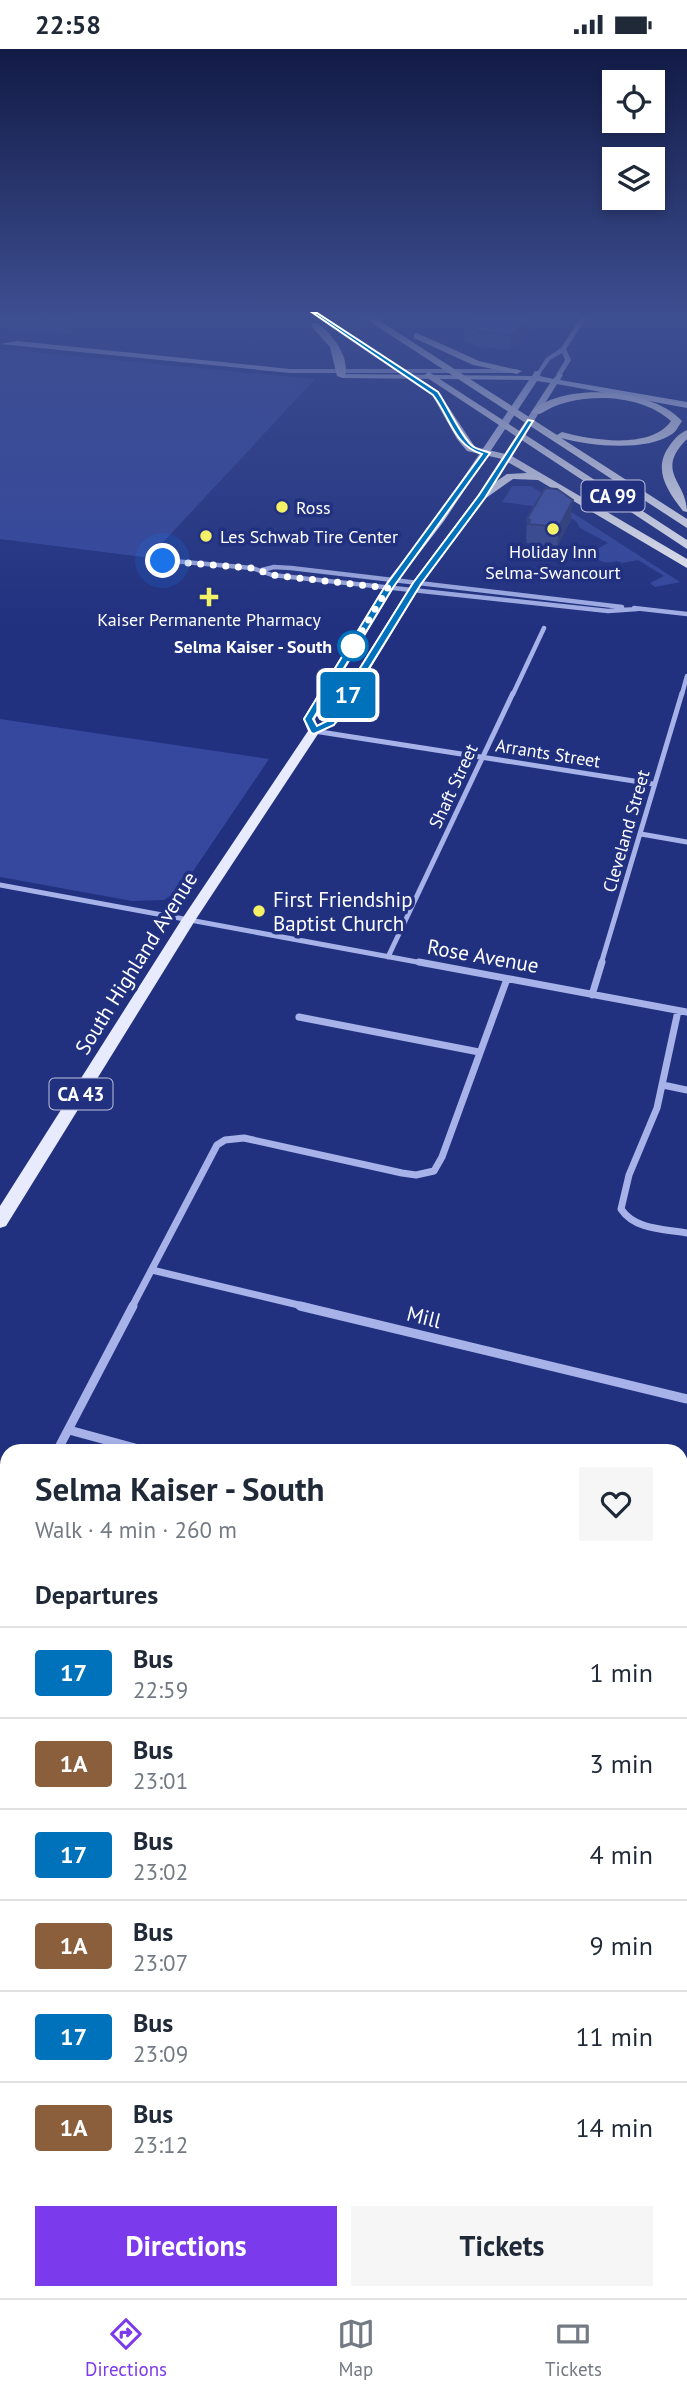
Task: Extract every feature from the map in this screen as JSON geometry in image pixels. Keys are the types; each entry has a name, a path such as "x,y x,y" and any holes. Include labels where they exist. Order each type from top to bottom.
{"highway":[{"path":"452,419 461,439 471,449 506,457 687,564"},
{"name":"CA 99","path":"495,419 687,545"},
{"name":"CA 99","path":"537,419 550,432 687,524"},
{"path":"550,432 577,440 635,443 669,432 675,426 677,421 675,419"},
{"path":"687,433 671,449 665,468 670,488 687,509"},
{"path":"482,496 511,476 531,475 548,481"}],"main road":[{"name":"CA 43","path":"486,453 509,419"},
{"name":"CA 43","path":"482,496 534,419"},
{"name":"South Highland Avenue","path":"314,731 309,719 391,584 441,519 486,453"},
{"name":"South Highland Avenue","path":"0,1221 190,919 314,731 331,723 415,587 482,496"}],"street":[{"path":"150,559 261,571 272,575 391,584 687,614"},
{"path":"261,571 274,567 291,568 391,584 608,611 638,609"},
{"name":"Shaft Street","path":"388,957 544,628"},
{"name":"Cleveland Street","path":"593,995 687,676"},
{"name":"Arrants Street","path":"314,731 653,784"},
{"path":"641,834 687,842"},
{"name":"Rose Avenue","path":"0,885 687,1012"},
{"path":"61,1444 218,1145 234,1138 257,1140 416,1175 434,1171 442,1157 507,979"},
{"path":"678,1011 663,1085 652,1122 625,1182 621,1209 628,1219 638,1223 687,1233"},
{"path":"299,1017 480,1052"},
{"path":"663,1085 687,1090"},
{"name":"Mill","path":"152,1270 687,1399"},
{"path":"69,1430 120,1444"}],"shaded area":[{"path":"0,419 278,419 154,552 143,557 0,539"},
{"path":"512,486 531,486 680,582 655,587 650,583 664,576 638,560 622,563 599,560 590,553 608,543 580,528 576,521 555,509 502,502"},
{"path":"0,719 269,759 181,889 164,900 132,901 0,877"}],"building":[{"path":"545,488 557,489 573,500 559,527 528,524 530,520 527,519"}],"bus line":[{"name":"17","path":"451,419 461,439 471,449 486,453 441,519 388,588 309,719 314,731 331,723 417,583 482,496 530,421"}],"place":[{"name":"Ross","path":"282,507"},
{"name":"Holiday Inn Selma-Swancourt","path":"553,529"},
{"name":"Les Schwab Tire Center","path":"206,536"},
{"name":"Kaiser Permanente Pharmacy","path":"209,597"},
{"name":"Selma Kaiser - South","path":"353,646"},
{"name":"First Friendship Baptist Church","path":"259,911"}],"route":[{"path":"163,561 252,568 272,575 388,588 353,646"}]}
